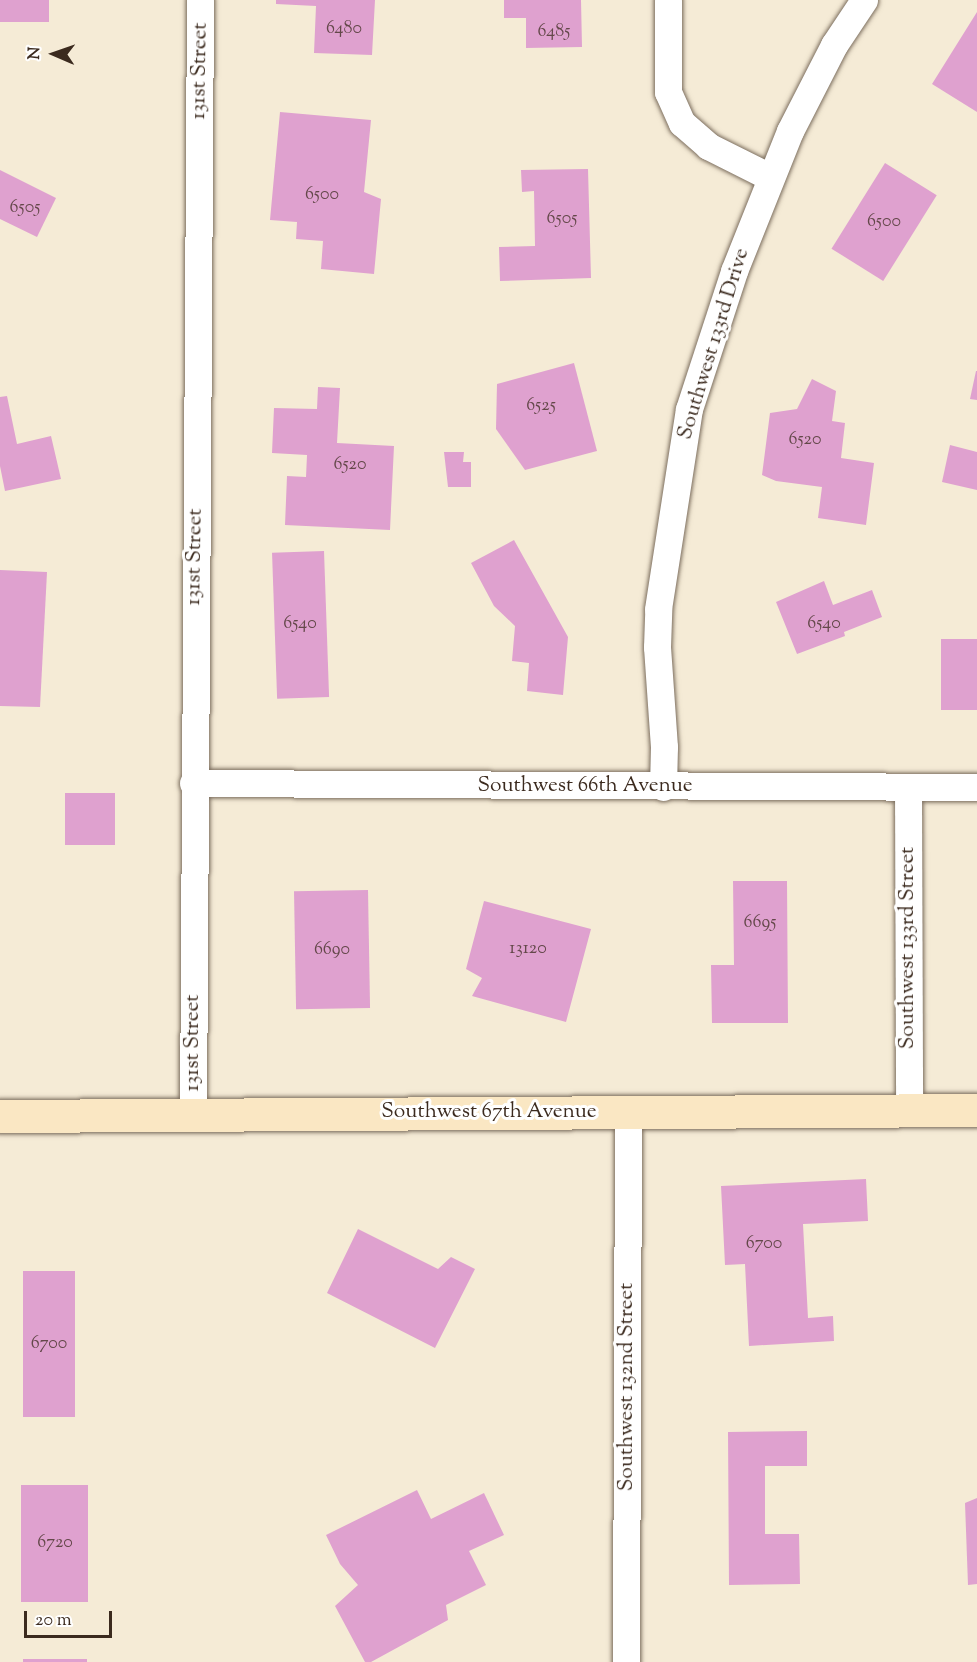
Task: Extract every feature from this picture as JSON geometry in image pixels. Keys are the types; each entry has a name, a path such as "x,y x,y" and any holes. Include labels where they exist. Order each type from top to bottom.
{"main road":[{"name":"Southwest 67th Avenue","path":"0,1116 977,1110"}],"street":[{"name":"131st Street","path":"193,1114 193,783 200,0"},
{"path":"668,0 668,92 682,123 708,146 770,177"},
{"name":"Southwest 133rd Drive","path":"663,787 657,647 658,609 689,409 718,319 770,177 810,88 834,45 864,0"},
{"name":"Southwest 66th Avenue","path":"193,783 977,787"},
{"name":"Southwest 133rd Street","path":"908,787 909,1109"},
{"name":"Southwest 132nd Street","path":"626,1662 628,1112"}],"building":[{"path":"0,0 49,0 49,22 0,22"},
{"path":"276,0 375,0 372,55 314,53 316,6 276,4"},
{"path":"504,0 581,0 582,47 526,48 526,18 504,18"},
{"path":"977,12 977,112 932,84"},
{"path":"280,112 371,120 364,192 381,199 374,274 321,269 323,241 296,239 297,222 270,220"},
{"path":"885,163 937,195 883,281 831,249"},
{"path":"588,169 591,278 500,281 499,247 535,246 534,191 522,192 521,170"},
{"path":"0,170 56,198 37,237 0,219"},
{"path":"574,363 597,451 525,470 496,429 497,384"},
{"path":"977,371 977,400 970,399"},
{"path":"812,379 836,391 832,421 845,423 841,458 874,463 866,525 818,518 822,487 776,481 762,475 770,413 797,409"},
{"path":"318,387 340,388 337,443 394,446 390,530 285,525 287,476 306,477 307,455 272,453 274,408 317,409"},
{"path":"7,396 17,444 51,436 61,479 5,491 0,466 0,397"},
{"path":"950,445 977,452 977,490 942,482"},
{"path":"444,452 464,452 463,462 471,462 471,487 448,487"},
{"path":"514,540 568,637 563,695 527,691 529,663 512,661 515,626 494,606 471,563"},
{"path":"324,551 329,697 277,699 272,553"},
{"path":"0,570 47,572 40,707 0,706"},
{"path":"824,581 833,605 872,590 882,617 844,632 845,636 797,654 776,602"},
{"path":"941,639 977,639 977,710 941,710"},
{"path":"65,793 115,793 115,845 65,845"},
{"path":"733,881 787,881 788,1023 712,1023 711,965 734,965"},
{"path":"368,890 370,1008 296,1009 294,891"},
{"path":"484,901 591,929 566,1022 472,996 482,978 466,969"},
{"path":"866,1179 868,1221 803,1224 808,1318 833,1316 834,1341 749,1346 745,1264 725,1265 721,1186"},
{"path":"358,1229 438,1269 451,1257 475,1269 435,1348 327,1293"},
{"path":"23,1271 75,1271 75,1417 23,1417"},
{"path":"807,1431 807,1466 765,1466 765,1534 799,1534 800,1584 729,1585 728,1432"},
{"path":"21,1485 88,1485 88,1602 21,1602"},
{"path":"417,1490 431,1519 484,1493 504,1535 469,1551 486,1585 446,1605 448,1620 371,1662 365,1662 335,1606 358,1585 340,1564 326,1535"},
{"path":"977,1498 977,1584 968,1585 965,1503"},
{"path":"23,1659 87,1659 87,1662 23,1662"}]}
